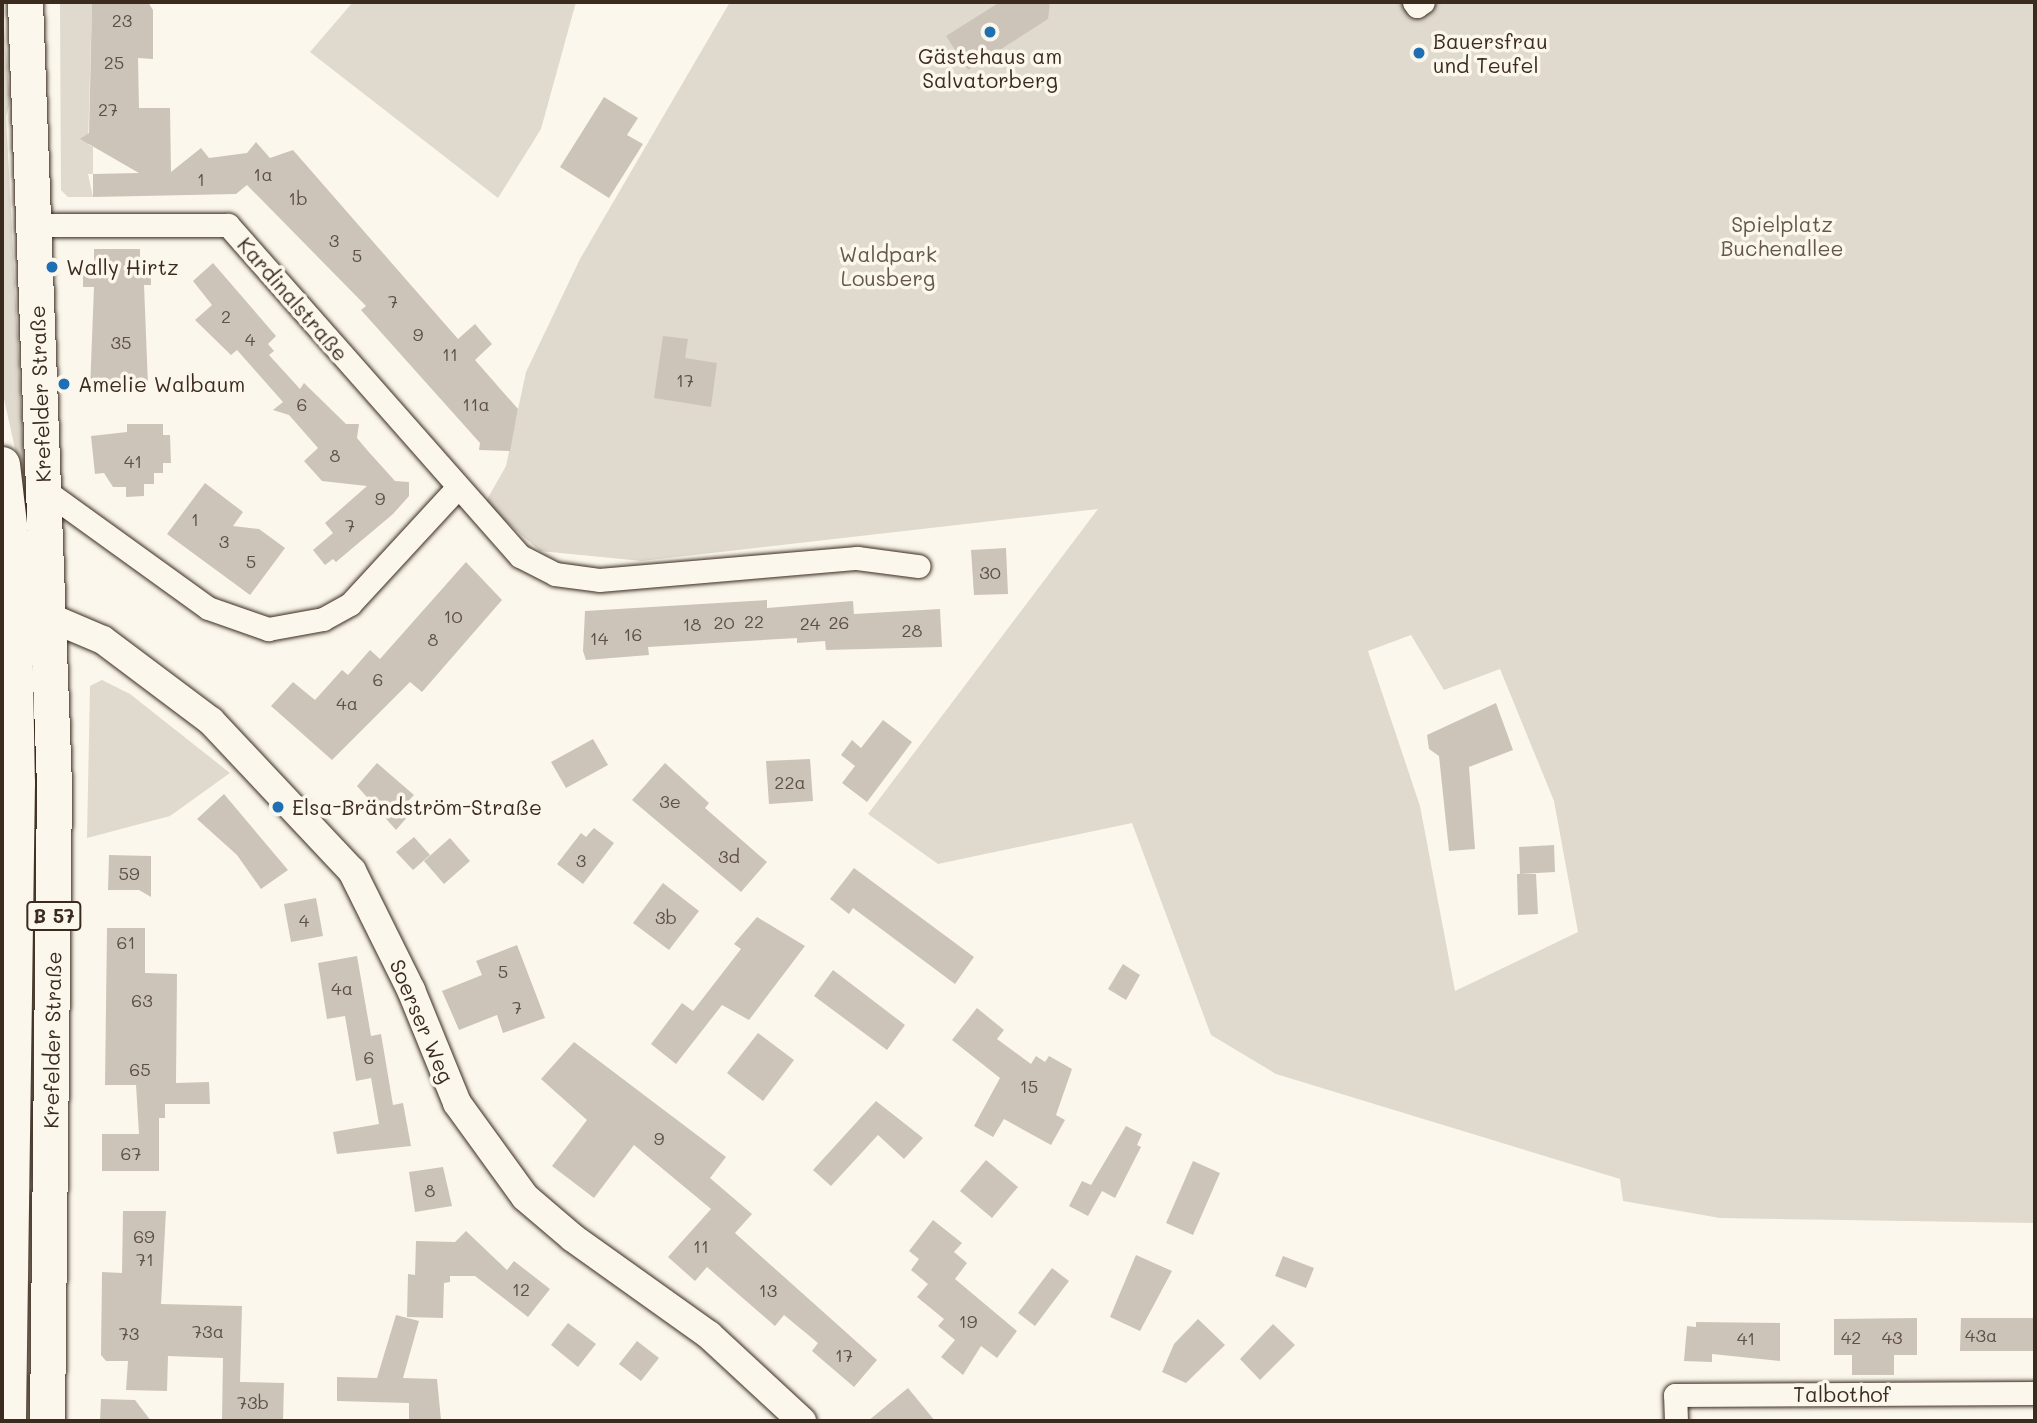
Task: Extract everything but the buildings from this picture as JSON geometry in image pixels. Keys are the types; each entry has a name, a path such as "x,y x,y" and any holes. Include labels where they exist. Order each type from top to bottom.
{"main road":[{"name":"Krefelder Straße","path":"25,2 43,489 51,618 47,1421"},
{"name":"Krefelder Straße","path":"2,464 13,557 17,782 6,1217 8,1421"}],"street":[{"name":"Kardinalstraße","path":"34,225 228,225 458,488"},
{"path":"43,489 208,608 243,625 268,629 323,619 350,604 458,488 520,556 555,574 599,580 857,558 918,566"},
{"name":"Krefelder Straße","path":"13,557 51,618"},
{"name":"Soerser Weg","path":"51,618 103,640 151,675 217,726 287,797 352,871 411,990 457,1103 502,1171 573,1238 709,1335 802,1421"},
{"path":"6,1217 49,1215"},
{"name":"Talbothof","path":"1676,1421 1675,1395 2035,1393"}],"green space":[{"path":"2,2 10,103 6,116 26,498 2,390"},
{"path":"60,2 92,2 88,144 93,147 93,174 88,174 93,197 68,197 61,190"},
{"path":"353,2 576,2 541,129 498,198 310,52"},
{"path":"730,2 2035,2 2035,1223 1720,1218 1623,1201 1620,1179 1276,1074 1211,1035 1132,823 938,864 868,814 1098,509 642,561 540,551 485,503 506,466 526,372 580,259","holes":["1411,635 1444,690 1500,669 1554,801 1578,932 1455,991 1420,806 1368,651"]},
{"path":"102,680 130,694 230,773 170,816 87,838 90,686"},
{"path":"29,703 41,704 34,1174 25,1191"}],"place":[{"name":"Gästehaus am Salvatorberg","path":"990,32"},
{"name":"Bauersfrau und Teufel","path":"1419,53"},
{"name":"Wally Hirtz","path":"52,267"},
{"name":"Amelie Walbaum","path":"64,384"},
{"name":"Elsa-Brändström-Straße","path":"278,807"}],"park label":[{"name":"Spielplatz Buchenallee","path":"1782,236"},
{"name":"Waldpark Lousberg","path":"888,266"}]}
